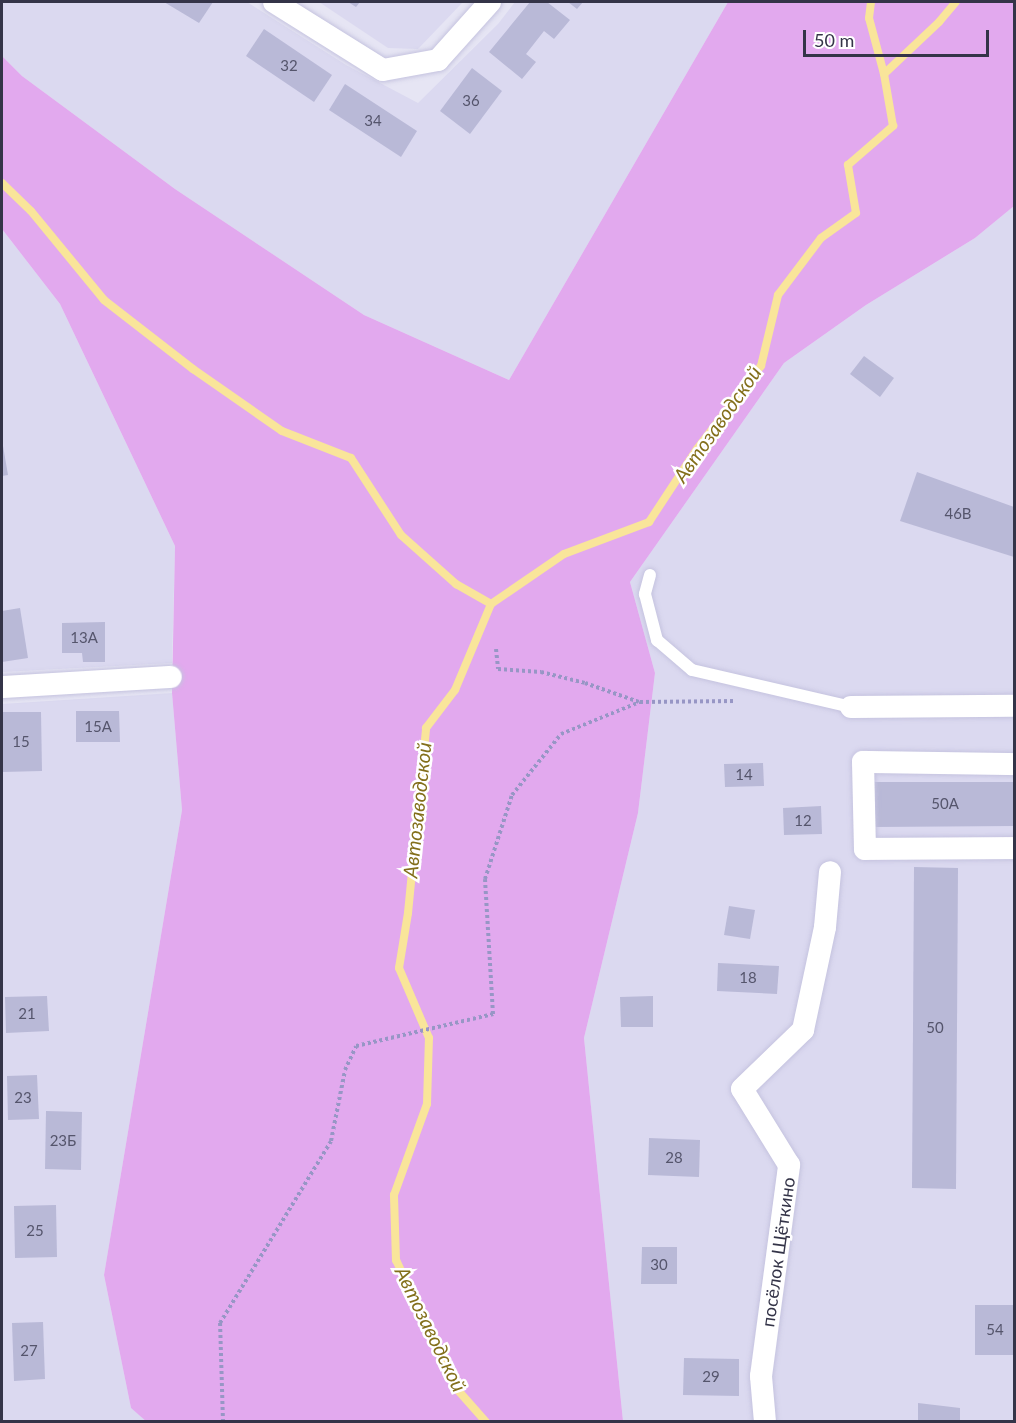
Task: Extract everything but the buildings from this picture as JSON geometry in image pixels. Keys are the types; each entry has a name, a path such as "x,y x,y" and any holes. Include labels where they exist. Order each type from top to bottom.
{"street":[{"path":"274,2 383,70 438,60 490,2"},
{"path":"2,687 171,677"},
{"path":"851,706 1014,706"},
{"path":"1014,764 862,762 866,849 1014,848"},
{"name":"посёлок Щёткино","path":"765,1422 761,1376 789,1165 742,1089 802,1030 825,927 830,872"}],"lane":[{"path":"650,575 645,594 657,640 692,670 851,706"}],"path":[{"path":"496,649 498,669 541,672 585,683 640,702 747,701"},
{"path":"223,1422 220,1323 331,1141 345,1070 356,1046 493,1014 485,879 512,795 561,734 640,702"}],"shaded area":[{"path":"2,2 247,2 346,65 418,103 498,24 515,2 728,2 509,380 364,315 175,189 22,76 2,56"},
{"path":"319,2 463,2 418,49 388,48"},
{"path":"728,2 1014,2 1014,206 975,238 866,305 784,363 630,582 655,673 638,813 584,1038 623,1421 147,1422 131,1408 104,1275 182,810 172,693 175,546 60,304 2,229 2,56 22,76 175,189 364,315 509,380"},
{"path":"1014,206 1014,1421 623,1421 584,1038 638,813 655,673 630,582 784,363 866,305 975,238"},
{"path":"2,229 60,304 175,546 172,663 2,672"},
{"path":"172,693 182,810 104,1275 131,1408 147,1421 2,1422 2,704"}],"waterway":[{"path":"871,2 869,18 884,74"},
{"name":"Автозаводской","path":"486,1422 456,1388 396,1260 394,1195 427,1104 429,1038 399,968 408,913 426,728 455,690 491,604 564,554 649,522 697,449 761,366 778,295 821,238 856,213 848,165 893,126 884,74 939,22 956,2"},
{"path":"2,183 31,211 104,300 193,369 282,431 351,458 401,535 456,584 491,604"}]}
